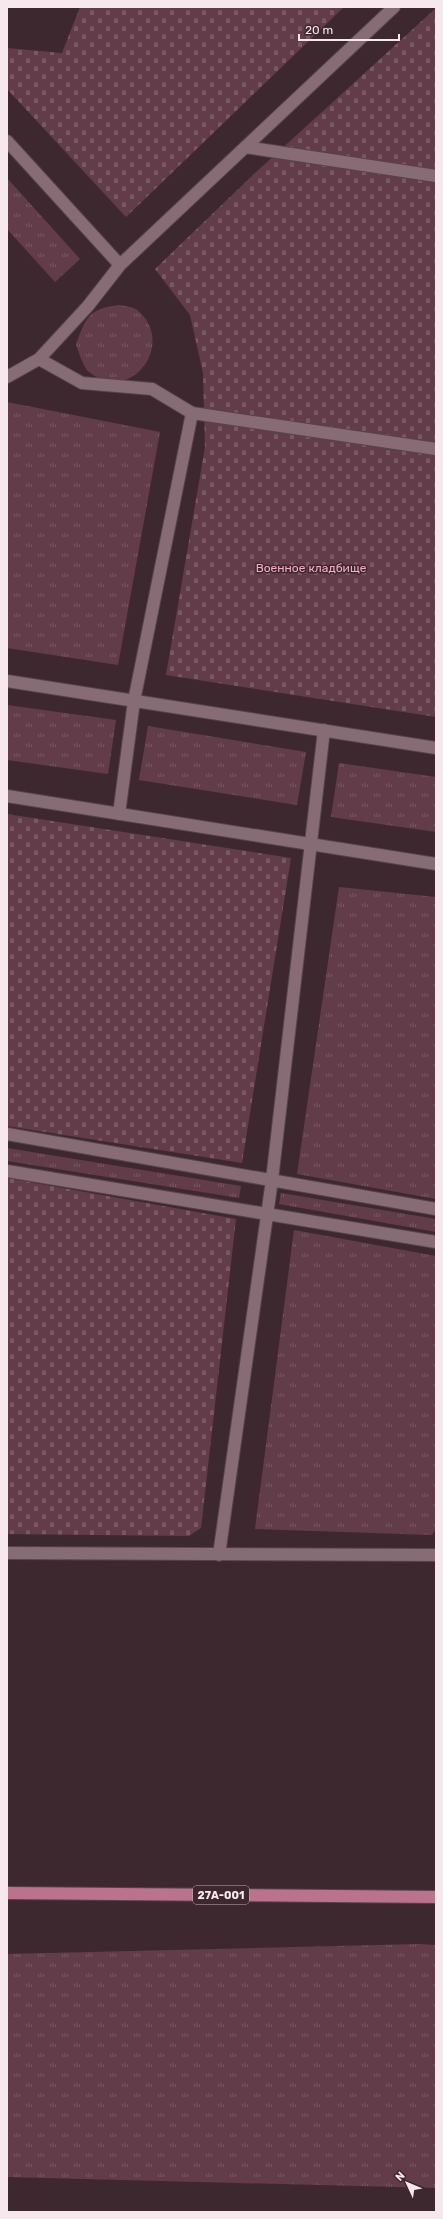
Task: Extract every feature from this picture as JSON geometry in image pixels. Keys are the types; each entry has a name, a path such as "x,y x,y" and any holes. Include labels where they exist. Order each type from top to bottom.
{"main road":[{"name":"27А-001","path":"7,1893 436,1897"}],"lane":[{"path":"7,377 39,359 88,306 120,266 394,7"},
{"path":"7,141 120,266"},
{"path":"245,147 436,176"},
{"path":"39,359 82,383 152,389 192,413 436,450"},
{"path":"120,814 134,701 192,413"},
{"path":"7,681 436,748"},
{"path":"219,1555 272,1180 324,730"},
{"path":"7,796 436,864"},
{"path":"7,1134 436,1209"},
{"path":"7,1171 436,1242"},
{"path":"7,1553 436,1556"}],"green space":[{"path":"80,7 344,7 126,217 7,89 7,48 62,53"},
{"name":"Военное кладбище","path":"436,8 436,717 166,675 205,447 203,373 190,315 155,269 255,173"},
{"path":"7,178 80,259 55,282 7,229"},
{"path":"119,305 131,307 137,310 148,323 152,338 151,353 144,366 134,376 120,381 105,380 87,370 76,345 82,328 90,316 101,309"},
{"path":"7,402 160,432 118,665 7,648"},
{"path":"7,705 116,720 108,774 7,760"},
{"path":"148,726 306,752 297,805 139,780"},
{"path":"339,763 436,777 436,832 331,817"},
{"path":"7,814 291,858 242,1163 7,1126"},
{"path":"339,887 436,897 436,1199 297,1174"},
{"path":"7,1148 241,1186 239,1198 7,1161"},
{"path":"7,1178 236,1219 201,1528 189,1536 7,1534"},
{"path":"281,1193 436,1219 436,1232 279,1204"},
{"path":"294,1230 436,1256 436,1529 432,1535 255,1529"},
{"path":"419,1944 436,1945 436,2188 7,2177 7,1954"}]}
